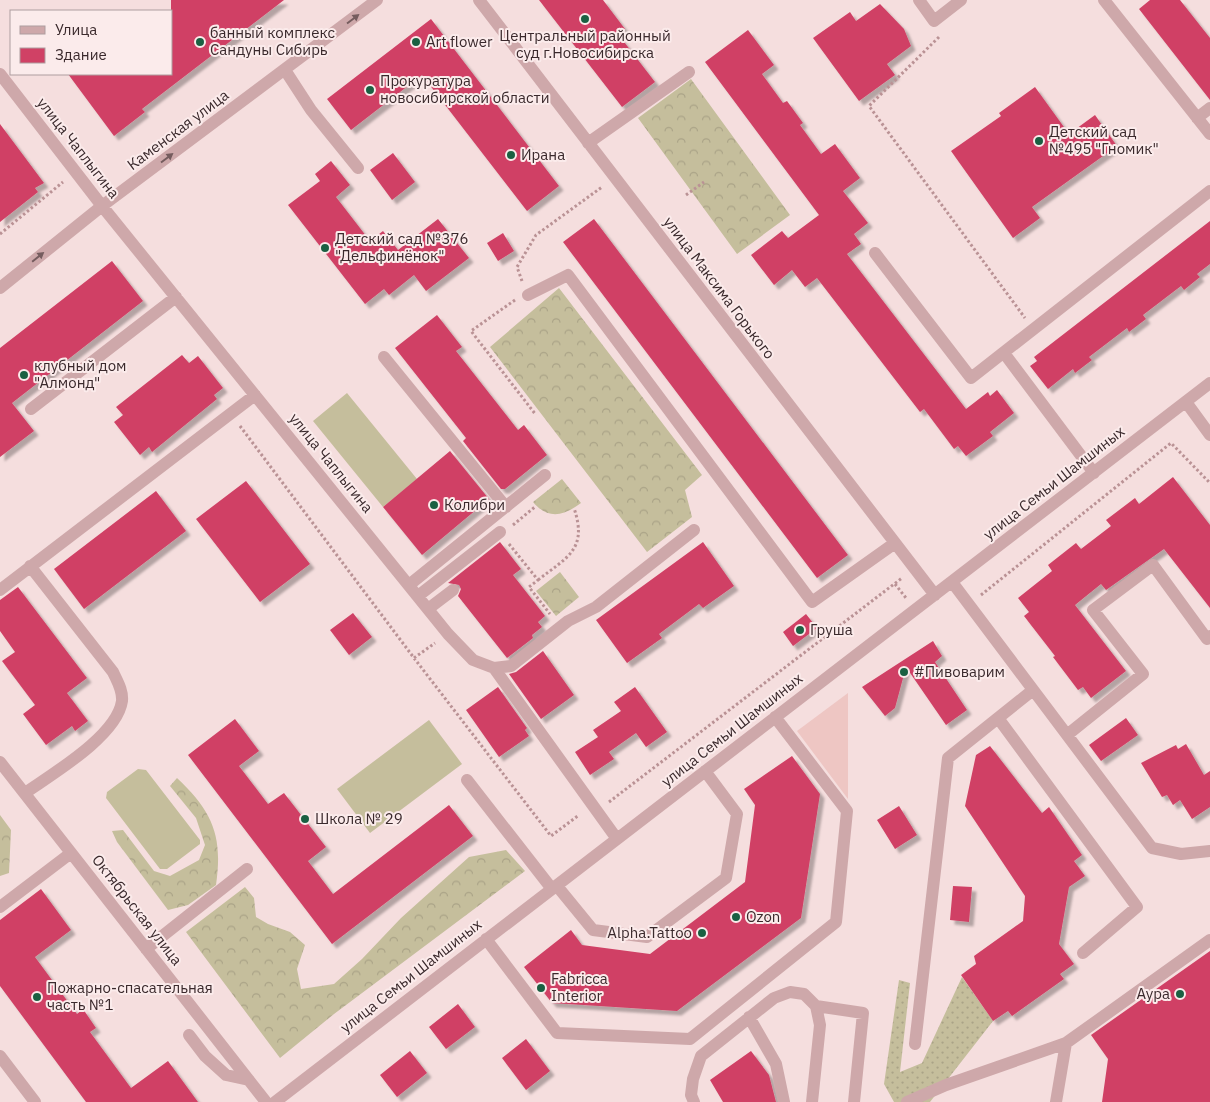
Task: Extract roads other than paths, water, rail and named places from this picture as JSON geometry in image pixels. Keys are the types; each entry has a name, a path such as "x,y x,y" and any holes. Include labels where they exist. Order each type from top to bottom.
{"street":[{"name":"Каменская улица","path":"0,288 102,206 377,0"},
{"name":"улица Максима Горького","path":"479,0 934,595"},
{"path":"919,0 934,21 961,0"},
{"path":"1104,0 1210,134"},
{"path":"285,70 311,110 358,168"},
{"path":"588,143 689,72"},
{"name":"улица Чаплыгина","path":"0,74 102,206 448,634 473,660 494,668"},
{"path":"1197,118 1210,108"},
{"path":"875,253 971,378 1210,191"},
{"path":"528,295 568,275 812,602 895,543"},
{"path":"31,409 176,297"},
{"path":"1004,353 1094,473"},
{"path":"384,358 506,507"},
{"name":"улица Семьи Шамшиных","path":"275,1102 1210,383"},
{"path":"0,590 255,395"},
{"path":"1186,402 1210,435"},
{"path":"409,585 545,475"},
{"path":"617,839 494,668 511,666 568,621 596,606 694,530"},
{"path":"418,596 501,533"},
{"path":"1067,735 1143,674 1093,610 1153,565 1207,639 1210,636"},
{"path":"25,793 95,741 114,720 122,701 120,687 112,672 30,566"},
{"path":"952,582 1152,848 1181,854 1210,851"},
{"path":"428,609 453,590"},
{"path":"914,1044 948,758 1033,690"},
{"path":"486,939 557,1033 690,1039 836,922 847,811 776,717"},
{"path":"998,718 1137,907 1083,952"},
{"name":"Октябрьская улица","path":"0,762 266,1102"},
{"path":"467,780 554,887 593,930 647,938 726,878 737,814 705,771"},
{"path":"0,907 71,853"},
{"path":"146,950 247,869"},
{"path":"907,1102 946,1085 1066,1043 1210,940"},
{"path":"694,1102 691,1095 693,1079 701,1056 774,998 790,992 804,994 816,1006 820,1026 812,1102"},
{"path":"816,1006 863,1013 854,1102"},
{"path":"749,1017 776,1064 784,1102"},
{"path":"189,1035 205,1056 226,1075 249,1080"},
{"path":"1056,1102 1066,1043"},
{"path":"0,1056 35,1102"}],"place":[{"name":"Центральный районный суд г.Новосибирска","path":"585,19"},
{"name":"банный комплекс Сандуны Сибирь","path":"200,42"},
{"name":"Art flower","path":"416,42"},
{"name":"Прокуратура новосибирской области","path":"370,90"},
{"name":"Детский сад №495 \"Гномик\"","path":"1039,141"},
{"name":"Ирана","path":"511,155"},
{"name":"Детский сад №376 \"Дельфинёнок\"","path":"325,248"},
{"name":"клубный дом \"Алмонд\"","path":"24,375"},
{"name":"Колибри","path":"434,505"},
{"name":"Груша","path":"800,630"},
{"name":"#Пивоварим","path":"904,672"},
{"name":"Школа № 29","path":"305,819"},
{"name":"Ozon","path":"736,917"},
{"name":"Alpha.Tattoo","path":"702,933"},
{"name":"Fabricca Interior","path":"541,988"},
{"name":"Аура","path":"1180,994"},
{"name":"Пожарно-спасательная часть №1","path":"37,997"}]}
